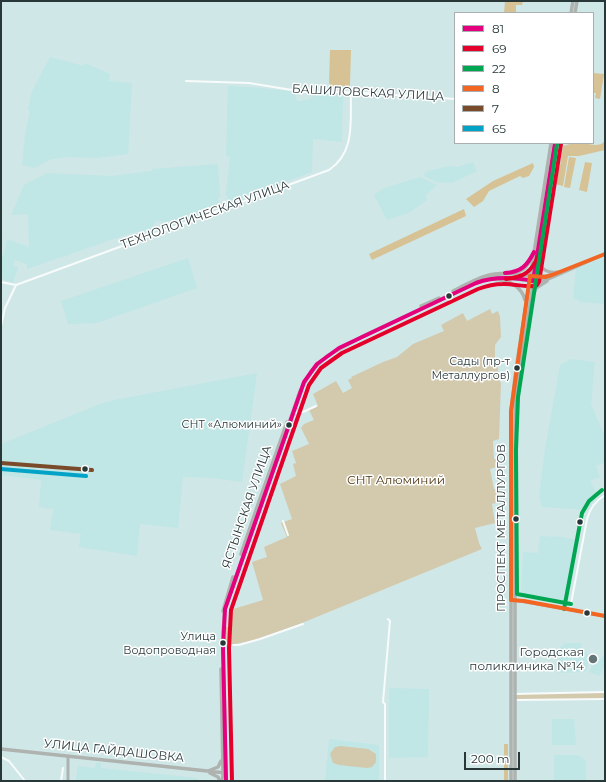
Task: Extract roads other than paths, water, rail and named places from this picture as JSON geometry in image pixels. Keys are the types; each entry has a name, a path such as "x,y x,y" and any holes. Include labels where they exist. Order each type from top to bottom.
{"main road":[{"path":"571,12 573,1"},
{"path":"575,12 577,1"},
{"path":"544,198 551,144"},
{"path":"544,198 555,144"},
{"name":"ПРОСПЕКТ МЕТАЛЛУРГОВ","path":"511,781 515,401 544,198"},
{"path":"536,251 542,269 550,273 563,272"},
{"path":"506,273 515,273 524,269 536,251"},
{"path":"528,304 538,286 563,272 605,254"},
{"path":"532,279 563,272"},
{"name":"ЯСТЫНСКАЯ УЛИЦА","path":"226,781 222,752 220,642 223,609 256,510 303,379 318,359 346,342 481,277 494,273 506,273 532,279"},
{"name":"ЯСТЫНСКАЯ УЛИЦА","path":"221,781 224,773 222,648 225,609 306,378 312,369 327,356 363,336 484,280 500,277 532,279"},
{"path":"484,280 500,280 511,284 523,294 528,304"},
{"path":"513,600 605,616"},
{"name":"ПРОСПЕКТ МЕТАЛЛУРГОВ","path":"512,700 514,781"},
{"name":"УЛИЦА ГАЙДАШОВКА","path":"1,749 224,773"},
{"path":"205,771 218,767 222,752"},
{"path":"68,756 68,781"},
{"path":"205,771 218,777 221,781"}],"street":[{"name":"БАШИЛОВСКАЯ УЛИЦА","path":"186,82 249,82 304,92 351,92 454,99"},
{"name":"ТЕХНОЛОГИЧЕСКАЯ УЛИЦА","path":"16,285 329,170 334,166 348,146 350,138 351,92"},
{"path":"1,282 16,285 5,308 1,326"},
{"path":"293,413 303,412 316,406"},
{"path":"570,610 587,519 593,505 605,495"},
{"path":"283,521 288,536"},
{"path":"385,781 385,723 383,702 390,621 388,619"},
{"path":"232,645 239,645 253,641 303,624"},
{"path":"512,694 605,692"},
{"path":"512,700 605,699"},
{"path":"1,757 9,762 25,781"},
{"path":"61,781 63,768"}],"place":[{"name":"Сады (пр-т Металлургов)","path":"517,368"},
{"name":"СНТ «Алюминий»","path":"289,425"},
{"name":"Улица Водопроводная","path":"223,643"},
{"name":"Городская поликлиника №14","path":"593,659"}],"park label":[{"name":"СНТ Алюминий","path":"396,480"}]}
